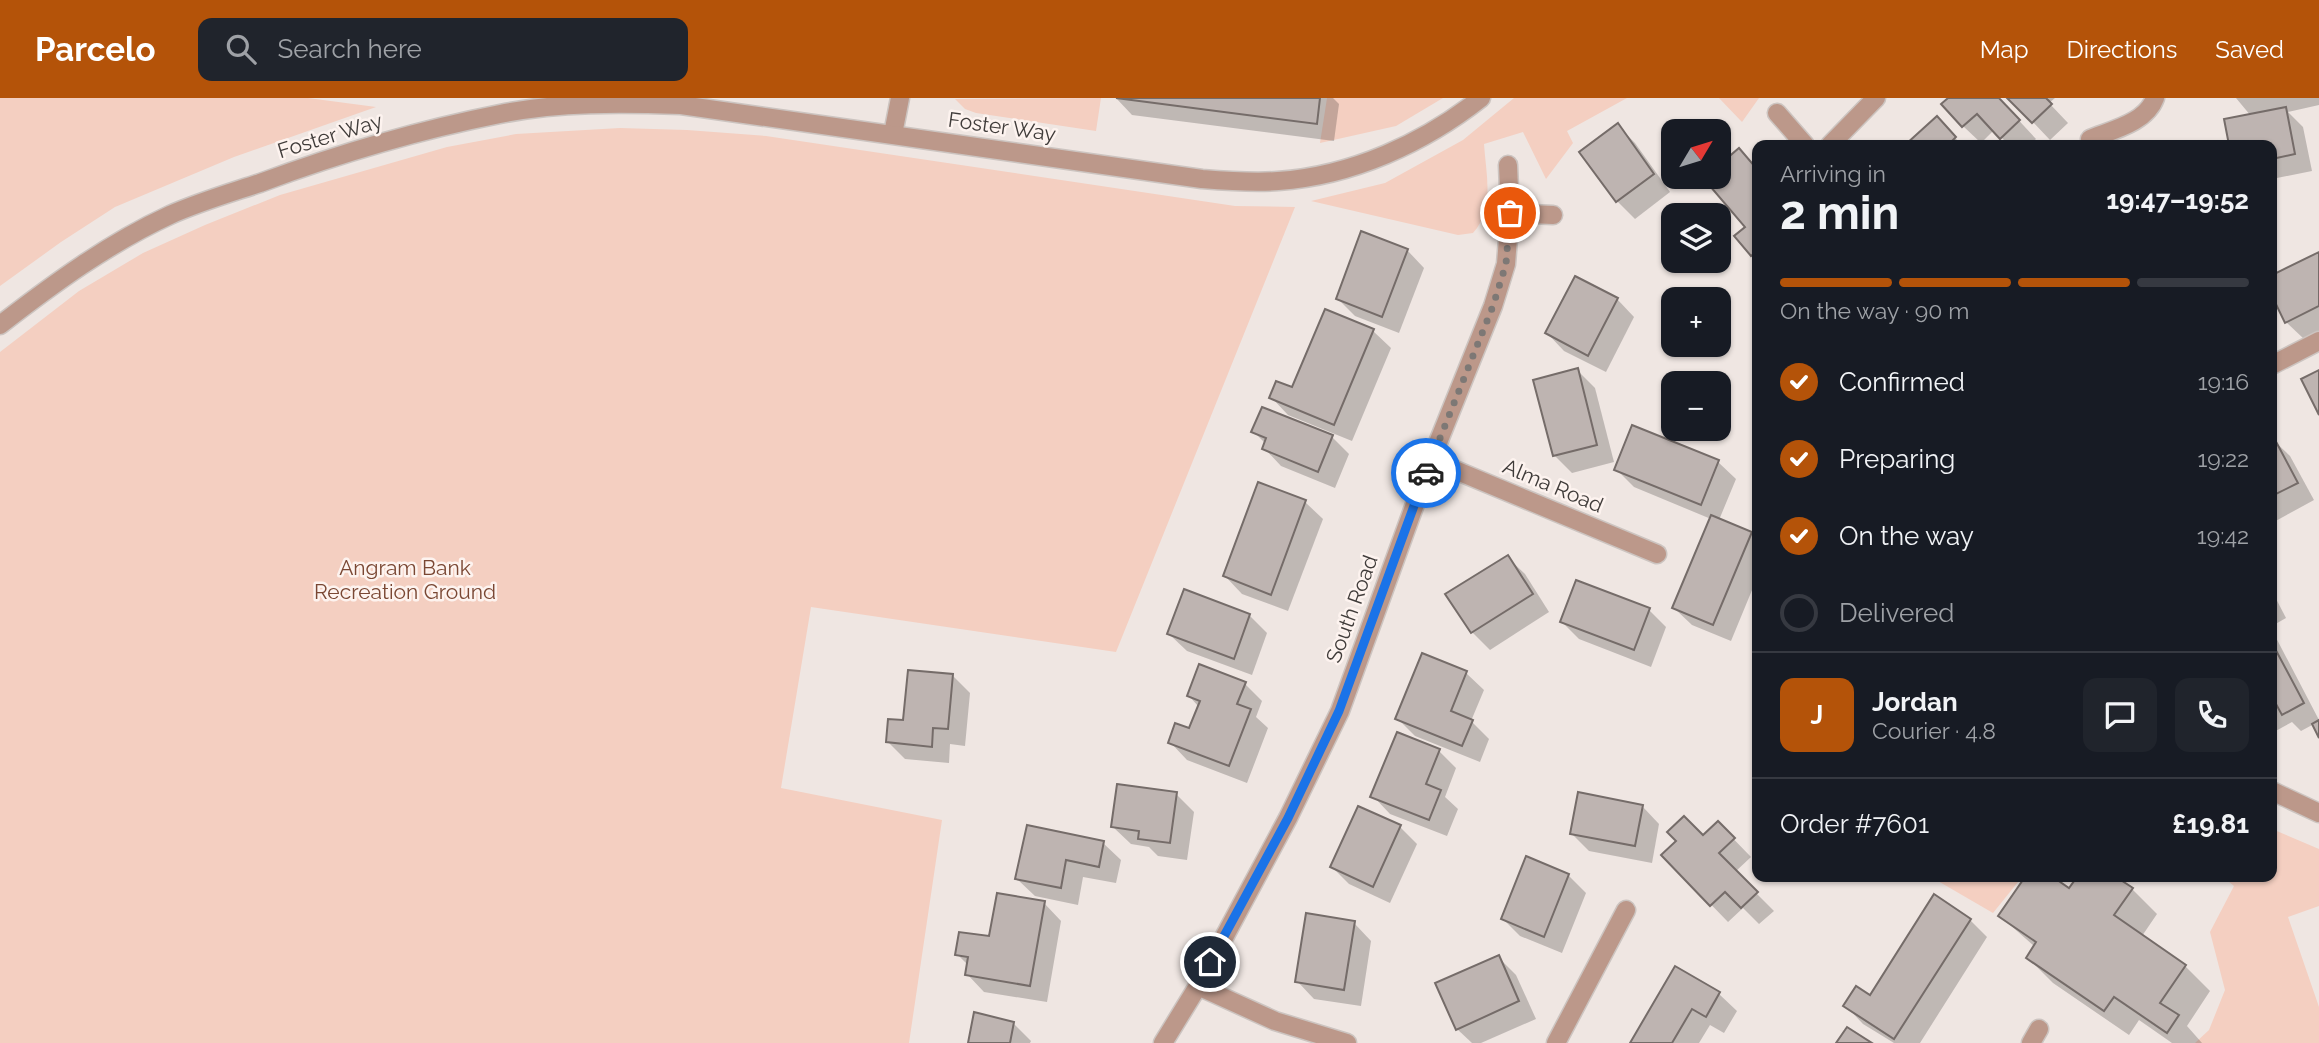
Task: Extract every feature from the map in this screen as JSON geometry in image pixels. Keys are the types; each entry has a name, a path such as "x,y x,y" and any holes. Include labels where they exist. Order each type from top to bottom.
{"street":[{"path":"893,134 900,98"},
{"name":"Foster Way","path":"0,325 55,283 170,215 313,164 399,138 502,113 599,104 675,105 1235,182 1280,181 1356,165 1403,147 1438,129 1481,98"},
{"path":"1835,140 1876,98"},
{"path":"2090,139 2142,117 2152,108 2155,98"},
{"path":"1777,113 1801,140"},
{"name":"South Road","path":"1163,1043 1198,986 1288,818 1335,721 1431,460 1493,306 1506,264 1510,213 1508,165"},
{"path":"1510,213 1553,215"},
{"path":"2277,362 2319,341"},
{"name":"Alma Road","path":"1431,460 1657,554"},
{"path":"2277,792 2319,813"},
{"path":"1556,1043 1626,910"},
{"path":"1198,986 1275,1021 1347,1043"}],"green space":[{"path":"0,98 308,98 376,107 234,157 115,207 0,286"},
{"path":"1101,98 1096,131 976,113 965,109 955,99"},
{"path":"1327,98 1443,98 1396,126 1320,143"},
{"path":"1514,98 1627,98 1567,131 1573,143 1546,179 1523,132 1484,144 1487,202 1480,224 1473,233 1458,235 1311,201 1385,183 1463,140"},
{"path":"1719,98 1759,98 1742,122"},
{"name":"Angram Bank Recreation Ground","path":"620,128 766,136 1235,206 1295,207 1116,652 811,607 781,788 942,820 909,1043 0,1043 0,352 79,291 143,253 280,195 447,147 516,134"},
{"path":"2277,831 2319,849 2319,906 2288,917 2319,1007 2319,1043 2195,1043 2209,1030 2225,990 2210,932 2234,886 2229,882 2277,882"},
{"path":"1940,882 2018,882 1993,913"}],"building":[{"path":"1116,98 1320,98 1317,124"},
{"path":"1948,98 1999,98 2020,120 2000,139 1977,114 1962,127 1941,104"},
{"path":"2007,98 2046,98 2052,104 2032,123"},
{"path":"2286,107 2295,154 2277,158 2277,140 2228,140 2224,119"},
{"path":"1937,116 1956,137 1953,140 1911,140"},
{"path":"1618,123 1654,174 1616,202 1579,152"},
{"path":"1739,148 1752,163 1751,256 1734,236 1745,227 1731,211 1731,203 1724,203 1713,189 1731,189 1731,155"},
{"path":"1361,231 1408,249 1382,317 1336,299"},
{"path":"2319,252 2319,306 2285,323 2277,306 2277,273"},
{"path":"1575,276 1618,298 1588,356 1545,333"},
{"path":"1325,309 1374,329 1334,425 1269,398 1276,381 1292,387"},
{"path":"1578,368 1597,445 1553,456 1533,380"},
{"path":"2319,370 2319,415 2301,379"},
{"path":"1262,407 1333,435 1318,472 1262,449 1266,438 1251,432"},
{"path":"1632,425 1661,437 1661,441 1672,441 1719,460 1701,505 1614,470"},
{"path":"2277,444 2298,483 2277,494"},
{"path":"1258,482 1306,500 1271,595 1223,576"},
{"path":"1711,515 1752,532 1713,625 1672,608"},
{"path":"1508,555 1533,594 1471,633 1445,594"},
{"path":"1576,580 1650,608 1634,650 1560,622"},
{"path":"1184,589 1250,614 1234,659 1167,634"},
{"path":"2277,652 2304,703 2282,715 2277,706"},
{"path":"1422,653 1467,671 1451,711 1473,720 1462,746 1395,719"},
{"path":"1199,664 1246,682 1237,704 1251,709 1229,766 1168,743 1175,723 1189,728 1200,701 1187,696"},
{"path":"908,670 953,674 948,729 933,728 932,747 886,742 888,719 903,720"},
{"path":"2319,720 2319,738 2312,724"},
{"path":"1397,732 1440,749 1426,784 1441,790 1429,820 1370,797"},
{"path":"1117,784 1177,792 1170,843 1138,839 1139,831 1111,827"},
{"path":"1578,792 1643,805 1635,846 1570,834"},
{"path":"1358,806 1401,825 1373,887 1330,867"},
{"path":"1684,816 1703,835 1718,821 1735,838 1719,853 1758,892 1741,908 1725,892 1710,906 1661,855 1676,841 1667,832"},
{"path":"1027,825 1104,841 1099,867 1066,860 1061,888 1015,879"},
{"path":"1526,856 1569,874 1544,937 1501,919"},
{"path":"2022,882 2060,882 2069,888 2073,882 2124,882 2133,888 2114,915 2186,965 2160,1003 2179,1015 2167,1033 2114,997 2104,1011 2026,958 2036,942 1998,916"},
{"path":"997,893 1045,901 1030,986 965,975 968,957 955,955 959,932 989,936"},
{"path":"1934,894 1971,919 1894,1039 1843,1006 1856,986 1870,995"},
{"path":"1306,913 1355,921 1344,990 1295,982"},
{"path":"1499,955 1519,1001 1456,1030 1435,983"},
{"path":"1675,966 1720,992 1706,1017 1692,1009 1672,1043 1630,1043"},
{"path":"974,1012 1014,1022 1010,1043 968,1043"},
{"path":"1847,1027 1872,1043 1836,1043"}],"way so far":[{"path":"1426,473 1493,306 1506,264 1510,213"}],"route":[{"path":"1210,962 1288,818 1339,711 1426,473"}]}
